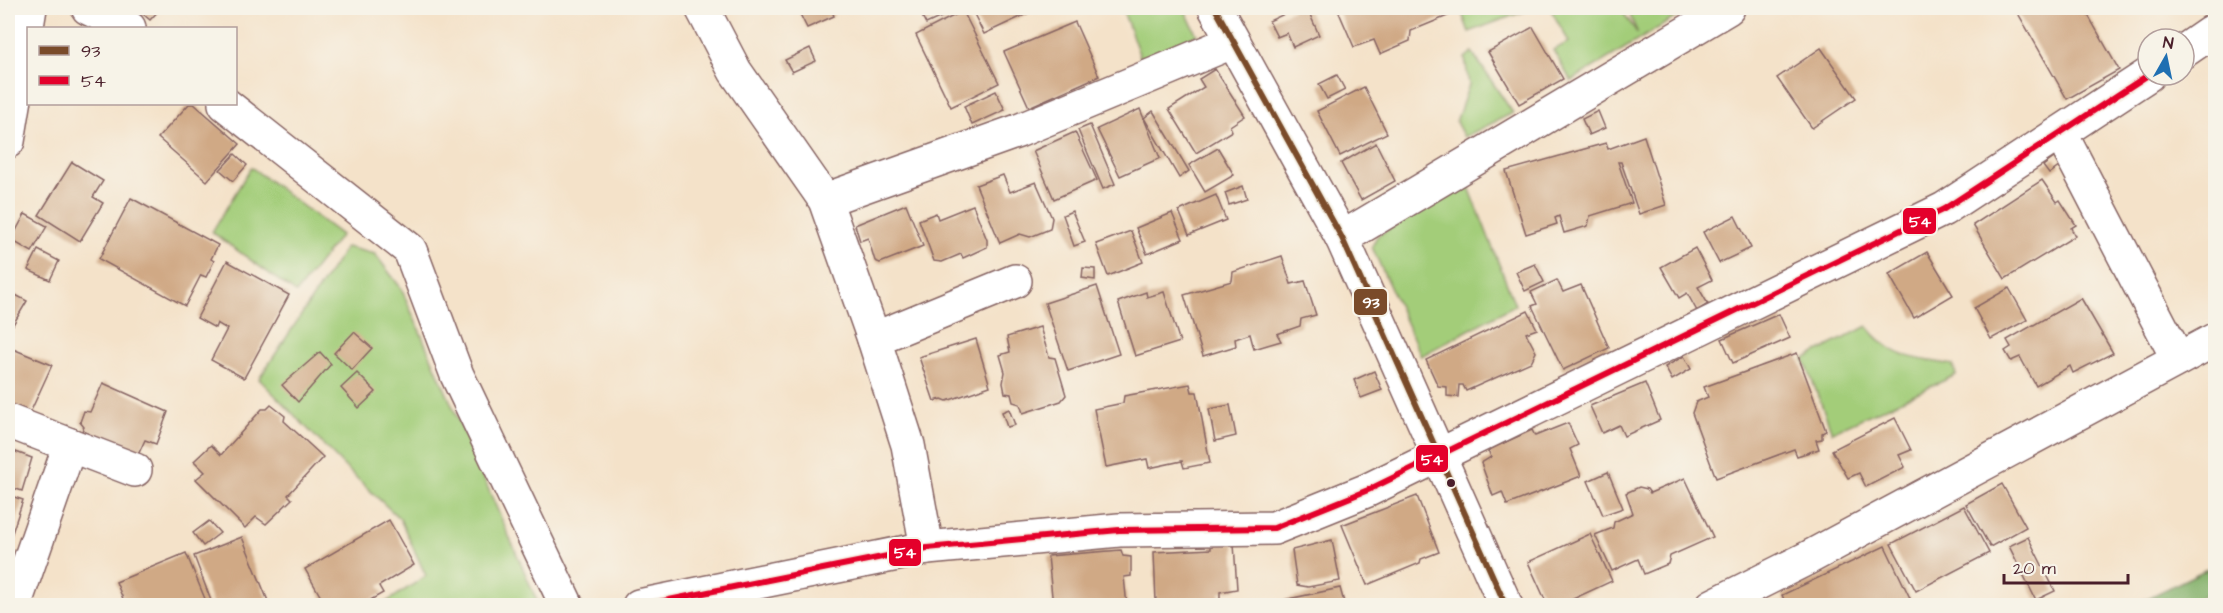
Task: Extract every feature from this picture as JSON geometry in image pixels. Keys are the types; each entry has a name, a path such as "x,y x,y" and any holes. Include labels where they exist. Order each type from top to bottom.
{"street":[{"path":"8,141 30,8"},
{"path":"88,8 127,27"},
{"path":"702,8 735,71 825,200 874,339 908,445 927,548"},
{"path":"1215,8 1342,238 1441,453 1506,606"},
{"path":"1342,238 1728,8"},
{"path":"2196,43 2216,29"},
{"path":"825,200 1018,131 1232,42"},
{"path":"639,606 927,548 1119,530 1274,528 1368,490 1944,209 2136,83"},
{"path":"226,105 410,250 458,375 567,606"},
{"path":"2061,134 2178,359"},
{"path":"874,339 1015,281"},
{"path":"1712,606 1806,559 2216,339"},
{"path":"8,421 135,470"},
{"path":"14,606 70,445"}],"green space":[{"path":"1122,8 1184,8 1197,35 1142,62"},
{"path":"1460,8 1533,8 1469,32"},
{"path":"1550,8 1620,8 1638,34 1627,8 1691,8 1571,81 1553,50 1569,42"},
{"path":"1472,52 1513,113 1464,137 1456,122 1469,85 1465,58"},
{"path":"251,167 341,235 296,293 212,232"},
{"path":"1467,182 1515,305 1421,356 1372,247 1377,236"},
{"path":"346,247 375,254 401,288 538,603 525,606 382,605 426,576 400,519 344,466 259,379"},
{"path":"1867,326 1886,346 1896,352 1905,356 1953,365 1956,375 1832,432 1804,359"},
{"path":"2215,565 2215,589 2188,605 2134,605"}],"building":[{"path":"136,8 161,8 150,20"},
{"path":"797,8 831,8 834,16 807,28"},
{"path":"918,8 961,8 926,24"},
{"path":"971,8 1029,8 1031,12 984,34"},
{"path":"1297,8 1307,8 1319,35 1293,47 1287,33 1277,37 1269,21"},
{"path":"1337,8 1455,8 1457,12 1411,31 1410,41 1380,54 1374,40 1354,47"},
{"path":"2015,8 2084,8 2119,70 2067,99"},
{"path":"963,11 999,83 951,107 916,35"},
{"path":"1075,22 1099,76 1029,107 1004,52"},
{"path":"1533,27 1563,79 1519,104 1488,52"},
{"path":"810,48 816,61 792,72 785,60"},
{"path":"1821,48 1856,98 1812,128 1777,78"},
{"path":"1215,69 1245,116 1230,126 1232,131 1196,153 1169,109 1204,87 1199,79"},
{"path":"1337,75 1345,90 1327,99 1319,84"},
{"path":"1364,87 1387,133 1340,156 1317,111"},
{"path":"996,91 1005,110 972,125 964,106"},
{"path":"188,105 195,105 240,144 207,181 158,138"},
{"path":"1140,109 1160,158 1120,176 1097,129"},
{"path":"1153,111 1189,171 1179,178 1144,118"},
{"path":"1598,111 1605,128 1589,135 1582,119"},
{"path":"1090,125 1115,184 1103,189 1078,130"},
{"path":"1075,132 1097,180 1054,199 1033,151"},
{"path":"1644,136 1666,205 1639,214 1621,162 1618,162 1632,203 1590,216 1588,226 1564,233 1559,216 1555,218 1557,224 1526,234 1506,171 1606,143 1608,149"},
{"path":"1376,143 1395,181 1361,200 1341,163"},
{"path":"1218,148 1234,175 1205,192 1189,165"},
{"path":"235,154 247,165 233,181 220,170"},
{"path":"2054,158 2060,166 2049,174 2043,166"},
{"path":"72,162 103,181 93,197 103,203 80,241 39,215"},
{"path":"1003,175 1010,192 1036,182 1052,218 1050,229 1030,237 1020,234 1000,243 976,185"},
{"path":"2042,180 2057,202 2060,200 2076,225 2071,228 2075,236 2005,279 1973,225"},
{"path":"1243,186 1247,199 1229,205 1225,193"},
{"path":"1216,195 1226,220 1189,235 1179,211"},
{"path":"131,198 218,245 211,259 214,261 206,277 201,275 185,306 99,259"},
{"path":"906,204 923,246 880,263 875,261 868,238 860,241 855,225"},
{"path":"973,205 987,240 987,247 963,258 961,254 942,262 934,261 919,220 936,213 938,219"},
{"path":"1072,211 1085,242 1074,246 1063,215"},
{"path":"1172,213 1183,239 1147,254 1136,228"},
{"path":"25,214 47,226 32,252 11,240"},
{"path":"1735,216 1751,248 1719,263 1703,232"},
{"path":"1131,231 1143,262 1108,276 1096,244"},
{"path":"1695,248 1712,280 1698,287 1708,304 1697,311 1687,293 1679,298 1661,267"},
{"path":"38,250 59,261 50,280 28,270"},
{"path":"1927,252 1953,295 1914,318 1889,274"},
{"path":"1282,256 1291,284 1305,281 1316,315 1301,319 1300,326 1277,334 1281,341 1254,349 1250,334 1235,339 1236,346 1203,356 1184,295 1232,281 1233,272"},
{"path":"227,261 289,295 244,378 211,360 227,329 217,323 215,328 197,318"},
{"path":"1535,264 1544,282 1525,291 1516,272"},
{"path":"1083,268 1095,269 1095,280 1082,278"},
{"path":"1557,280 1563,292 1581,285 1609,348 1563,370 1532,306 1537,304 1531,292"},
{"path":"1097,286 1119,354 1068,371 1045,303"},
{"path":"2009,288 2027,320 1991,339 1974,308"},
{"path":"8,291 27,301 8,333"},
{"path":"1146,292 1147,297 1164,292 1180,342 1135,356 1118,302"},
{"path":"2081,298 2113,353 2073,373 2070,366 2036,386 2020,357 2011,361 2005,351 2011,347 2007,340"},
{"path":"1528,311 1537,329 1526,333 1536,352 1531,362 1466,391 1463,385 1459,385 1458,397 1447,396 1447,387 1438,386 1426,360"},
{"path":"1779,314 1790,338 1733,363 1722,339"},
{"path":"1040,327 1049,357 1055,358 1066,395 1061,401 1023,413 1020,404 1013,402 1011,394 1005,393 1003,383 1005,372 1000,355 1010,352 1007,337"},
{"path":"354,332 372,348 352,370 334,353"},
{"path":"976,339 990,386 947,401 942,399 934,401 919,357"},
{"path":"8,347 52,365 29,415 8,407"},
{"path":"320,352 331,364 298,402 282,385"},
{"path":"1797,353 1826,431 1822,433 1822,439 1816,440 1819,449 1797,456 1794,449 1716,478 1692,413 1696,402 1708,397 1704,387"},
{"path":"1684,356 1691,369 1672,380 1665,367"},
{"path":"1374,371 1382,390 1361,398 1354,380"},
{"path":"357,373 376,392 359,408 341,388"},
{"path":"103,383 168,412 156,444 145,440 137,457 82,431 84,427 80,422 84,411 90,412"},
{"path":"1645,383 1660,420 1624,436 1619,425 1602,433 1590,406"},
{"path":"1190,384 1192,392 1197,392 1210,463 1184,468 1182,461 1149,468 1147,459 1106,467 1094,409 1123,403 1124,396"},
{"path":"271,405 285,416 284,421 323,457 288,495 292,499 266,524 256,517 245,528 196,479 205,472 194,461 211,445 221,455 262,409 267,409"},
{"path":"1230,405 1236,436 1215,441 1209,409"},
{"path":"1009,409 1015,425 1007,427 1002,412"},
{"path":"1895,418 1911,450 1899,455 1905,467 1866,487 1859,473 1848,478 1832,450"},
{"path":"1568,423 1578,445 1570,449 1581,476 1507,505 1502,492 1493,496 1481,463 1491,457 1488,450 1532,430 1535,436"},
{"path":"8,449 32,458 22,491 8,486"},
{"path":"1608,472 1623,508 1603,515 1588,481"},
{"path":"1685,478 1713,537 1670,556 1668,564 1644,574 1638,559 1612,571 1595,535 1613,528 1614,522 1633,513 1626,493 1639,487 1647,489 1650,493"},
{"path":"2002,484 2026,527 1990,547 1966,504"},
{"path":"8,495 23,500 8,545"},
{"path":"1417,496 1439,552 1421,559 1420,563 1367,585 1342,525"},
{"path":"1964,506 1989,553 1916,591 1891,544"},
{"path":"389,520 414,565 379,586 383,593 360,606 326,606 305,569"},
{"path":"209,521 220,533 203,546 193,533"},
{"path":"1590,534 1612,581 1558,606 1548,606 1528,562"},
{"path":"242,537 268,601 258,606 213,606 194,556"},
{"path":"2028,537 2055,591 2036,600 2009,546"},
{"path":"1332,540 1340,581 1308,587 1297,585 1292,550"},
{"path":"1234,544 1237,589 1220,592 1220,604 1205,605 1204,600 1156,602 1154,552 1211,549 1211,545"},
{"path":"1885,546 1910,598 1895,606 1787,606 1782,595"},
{"path":"1121,550 1123,556 1131,557 1131,576 1124,577 1127,606 1053,606 1048,556"},
{"path":"186,553 208,606 126,606 116,582"},
{"path":"1340,588 1345,606 1269,606 1270,603"}],"transit line":[{"name":"93","path":"1215,8 1342,238 1506,606"},
{"name":"54","path":"639,606 927,548 1119,530 1274,528 1368,490 1944,209 2136,83"}]}
